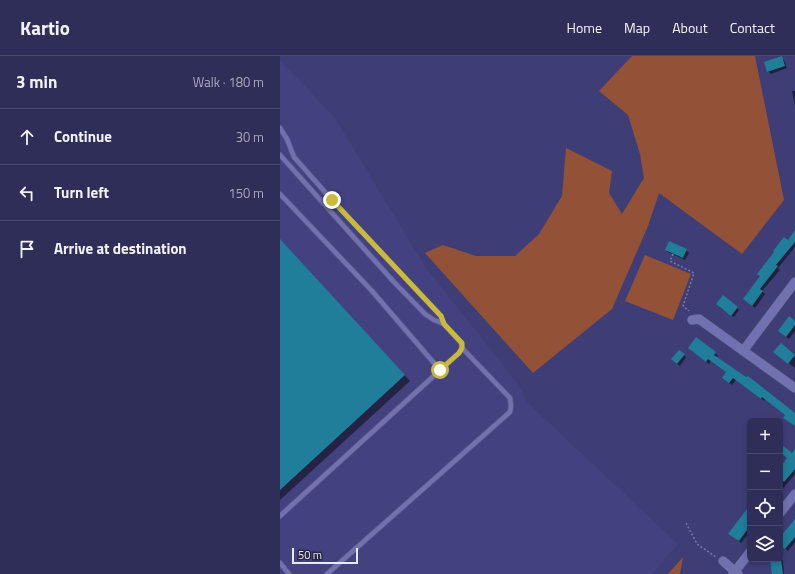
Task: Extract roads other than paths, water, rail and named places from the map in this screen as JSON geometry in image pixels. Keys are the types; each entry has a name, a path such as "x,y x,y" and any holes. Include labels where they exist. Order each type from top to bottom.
{"street":[{"path":"743,352 795,282"},
{"path":"696,320 795,388"},
{"path":"783,509 795,494"},
{"path":"723,561 735,573 747,556"}],"lane":[{"path":"280,128 287,139 294,157 332,200 441,316 444,324 462,343 462,348 510,398 511,406 510,412 327,574"},
{"path":"280,155 393,281 434,320 444,324"},
{"path":"280,194 372,291 440,370"},
{"path":"280,516 459,353 462,348"},
{"path":"280,563 289,574"}]}
